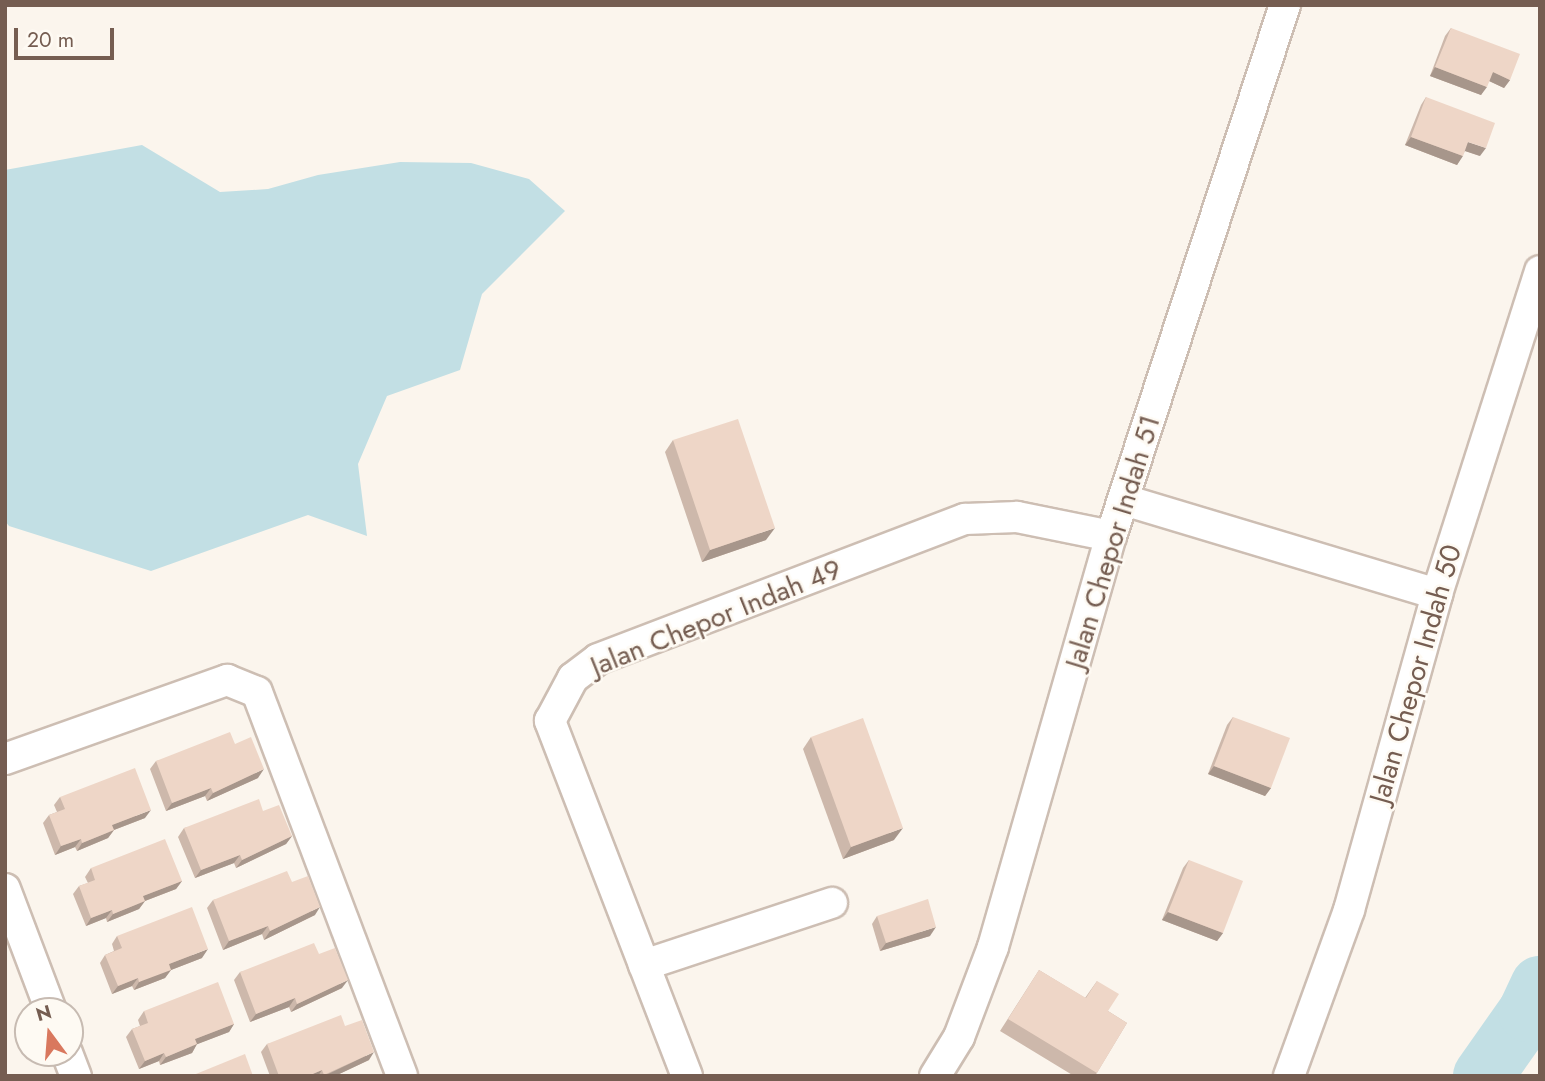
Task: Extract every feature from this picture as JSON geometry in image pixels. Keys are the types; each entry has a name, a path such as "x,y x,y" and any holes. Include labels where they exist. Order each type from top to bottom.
{"street":[{"name":"Jalan Chepor Indah 51","path":"935,1076 959,1037 992,947 1111,536 1285,5"},
{"name":"Jalan Chepor Indah 50","path":"1289,1076 1349,910 1437,594 1540,271"},
{"path":"1124,500 1437,594"},
{"name":"Jalan Chepor Indah 49","path":"687,1076 550,721 573,678 598,659 965,519 1017,517 1111,536"},
{"path":"5,759 228,680 257,692 402,1076"},
{"path":"5,889 46,997"},
{"path":"645,965 832,903"}],"water":[{"path":"142,145 220,192 268,189 318,175 400,162 471,163 529,179 565,211 482,294 460,370 387,396 358,464 367,536 308,515 151,571 9,526 5,521 5,170"}],"building":[{"path":"1451,28 1520,54 1510,80 1493,72 1487,87 1435,67"},
{"path":"1426,97 1495,123 1486,148 1468,142 1463,156 1411,137"},
{"path":"738,419 775,528 710,550 673,440"},
{"path":"1233,717 1290,738 1271,788 1214,766"},
{"path":"863,718 903,828 851,847 811,737"},
{"path":"230,732 235,744 251,737 264,769 213,793 211,788 172,803 156,761"},
{"path":"135,768 151,810 112,825 114,830 82,843 81,839 61,846 49,815 65,809 60,797"},
{"path":"259,799 263,811 279,805 292,836 242,860 240,855 201,870 184,828"},
{"path":"165,839 182,881 143,896 145,901 113,914 112,910 91,918 79,886 95,880 91,868"},
{"path":"1189,860 1243,881 1223,933 1168,912"},
{"path":"287,871 292,882 308,876 320,907 270,931 268,926 229,941 213,900"},
{"path":"928,899 936,927 886,943 877,916"},
{"path":"192,907 208,949 169,964 171,970 139,982 138,978 118,986 105,955 122,948 117,936"},
{"path":"314,943 319,954 335,948 348,980 297,1004 295,998 256,1014 240,972"},
{"path":"1039,970 1086,998 1097,981 1119,994 1108,1011 1127,1023 1097,1073 1008,1019"},
{"path":"218,982 234,1024 195,1039 197,1044 166,1057 164,1053 145,1061 132,1029 148,1023 144,1011"},
{"path":"341,1015 345,1026 362,1020 374,1052 324,1075 322,1070 308,1076 279,1076 267,1044"},
{"path":"245,1054 253,1076 191,1076"}],"waterway":[{"path":"1483,1076 1528,1012 1540,986"}]}
